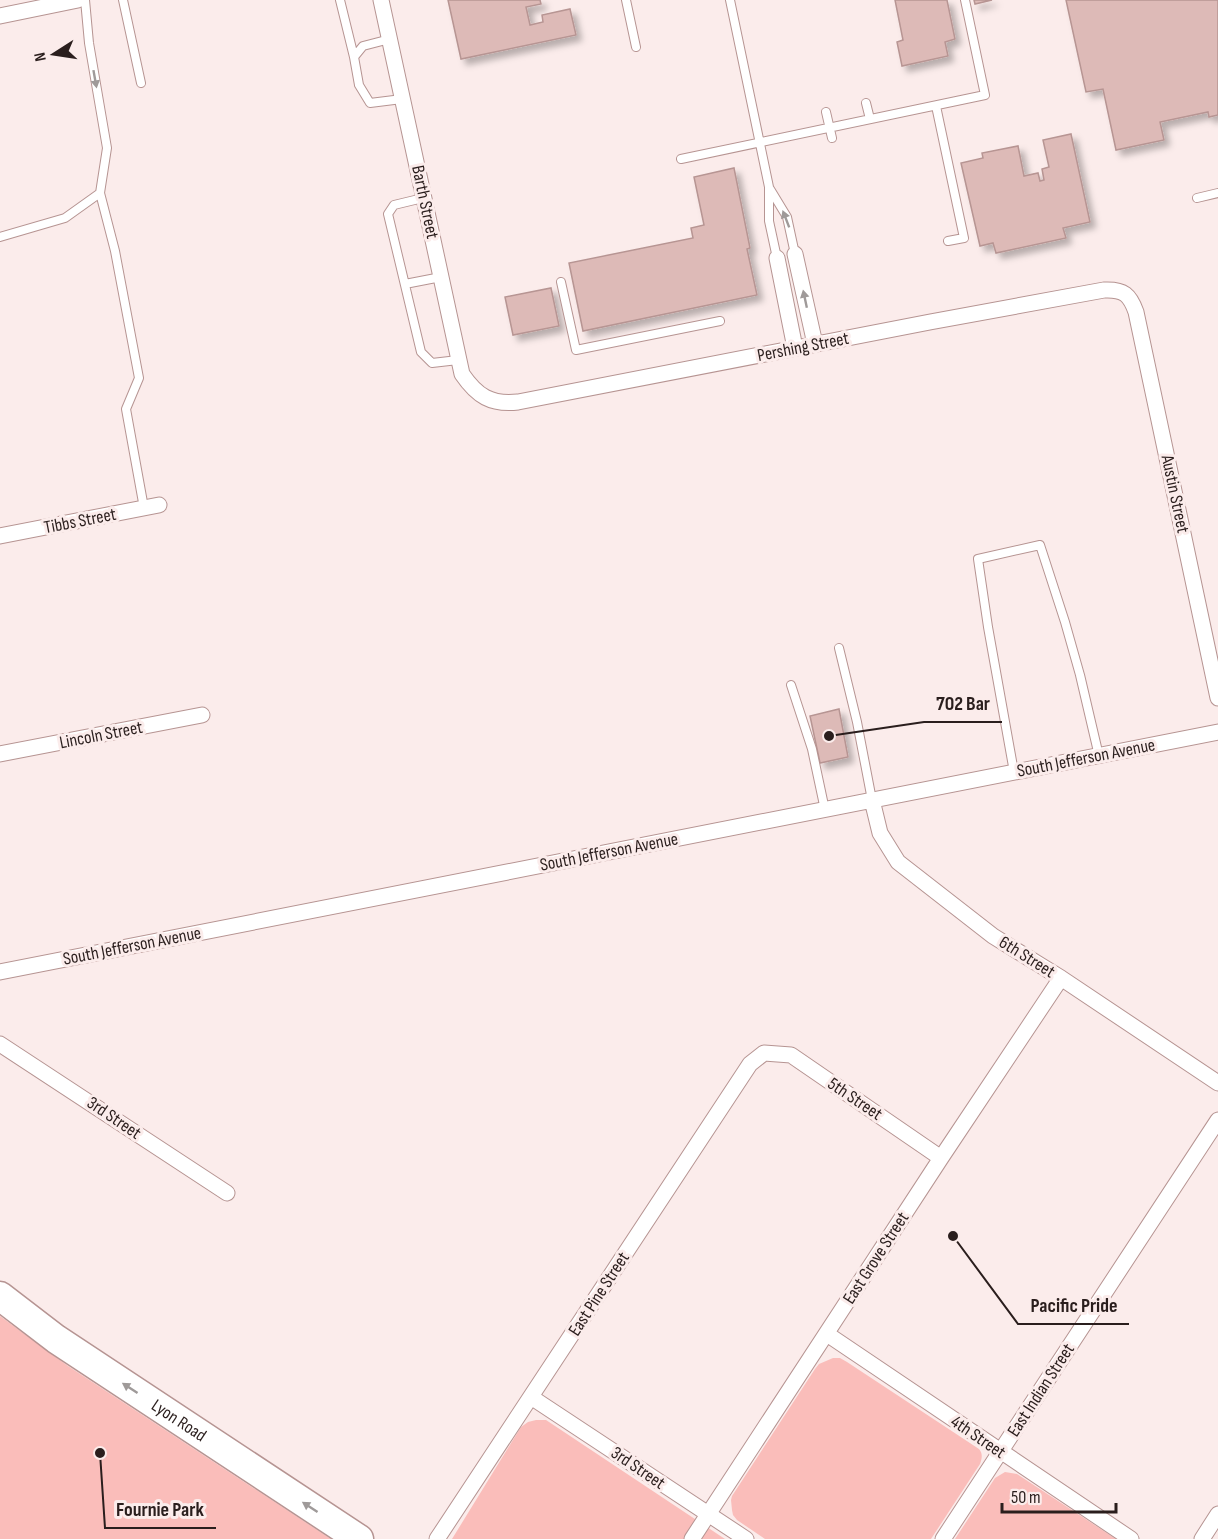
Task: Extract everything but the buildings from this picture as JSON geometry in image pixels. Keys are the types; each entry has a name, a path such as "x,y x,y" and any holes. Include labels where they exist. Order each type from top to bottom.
{"highway":[{"name":"Lyon Road","path":"0,1296 56,1339 359,1539"}],"street":[{"path":"0,16 42,3 78,0"},
{"name":"Barth Street","path":"381,0 458,360 462,374 470,386 483,397"},
{"path":"795,254 815,344"},
{"path":"777,258 795,348"},
{"name":"Pershing Street","path":"483,397 505,403 518,402 1104,290 1124,293"},
{"name":"Austin Street","path":"1124,293 1131,300 1136,312 1218,698"},
{"name":"Tibbs Street","path":"0,536 159,505"},
{"name":"Lincoln Street","path":"0,754 202,715"},
{"name":"South Jefferson Avenue","path":"0,972 1218,732"},
{"name":"6th Street","path":"872,800 880,833 898,862 993,936 1218,1083"},
{"name":"East Grove Street","path":"692,1539 1060,978"},
{"name":"3rd Street","path":"0,1044 227,1193"},
{"name":"5th Street","path":"764,1053 791,1055 941,1158"},
{"name":"East Pine Street","path":"438,1539 750,1064 764,1053"},
{"name":"East Indian Street","path":"943,1539 1218,1120"},
{"name":"4th Street","path":"827,1334 1131,1539"},
{"name":"3rd Street","path":"531,1397 746,1539"},
{"path":"1202,1539 1218,1514"}],"lane":[{"path":"85,0 89,43 107,148 100,193 115,251 140,378 126,409 144,508"},
{"path":"123,0 141,83"},
{"path":"340,0 359,85 370,103 402,99"},
{"path":"626,0 636,47"},
{"path":"730,0 769,188 769,221 777,258"},
{"path":"681,159 986,95 965,0"},
{"path":"354,57 363,46 390,39"},
{"path":"866,103 870,120"},
{"path":"936,105 964,238 948,241"},
{"path":"826,112 832,138"},
{"path":"769,188 788,217 795,254"},
{"path":"1,238 65,218 100,193"},
{"path":"1197,198 1218,193"},
{"path":"423,198 394,205 388,214 421,352 432,363 458,360"},
{"path":"405,284 441,277"},
{"path":"561,282 576,350 720,321"},
{"path":"1014,772 978,559 1040,545 1065,621 1099,756"},
{"path":"838,648 857,722 872,800"},
{"path":"790,685 812,749 825,810"}],"shaded area":[{"path":"0,1316 68,1366 331,1539 0,1539"},
{"path":"833,1358 840,1358 847,1362 979,1449 982,1456 980,1464 931,1539 765,1539 733,1515 732,1496 815,1369 819,1364"},
{"path":"536,1420 546,1420 725,1539 452,1539 521,1427"},
{"path":"1005,1472 1017,1474 1116,1539 955,1539 995,1478"}],"place":[{"name":"702 Bar","path":"829,736"},
{"name":"Pacific Pride","path":"953,1236"},
{"name":"Fournie Park","path":"100,1453"}]}
